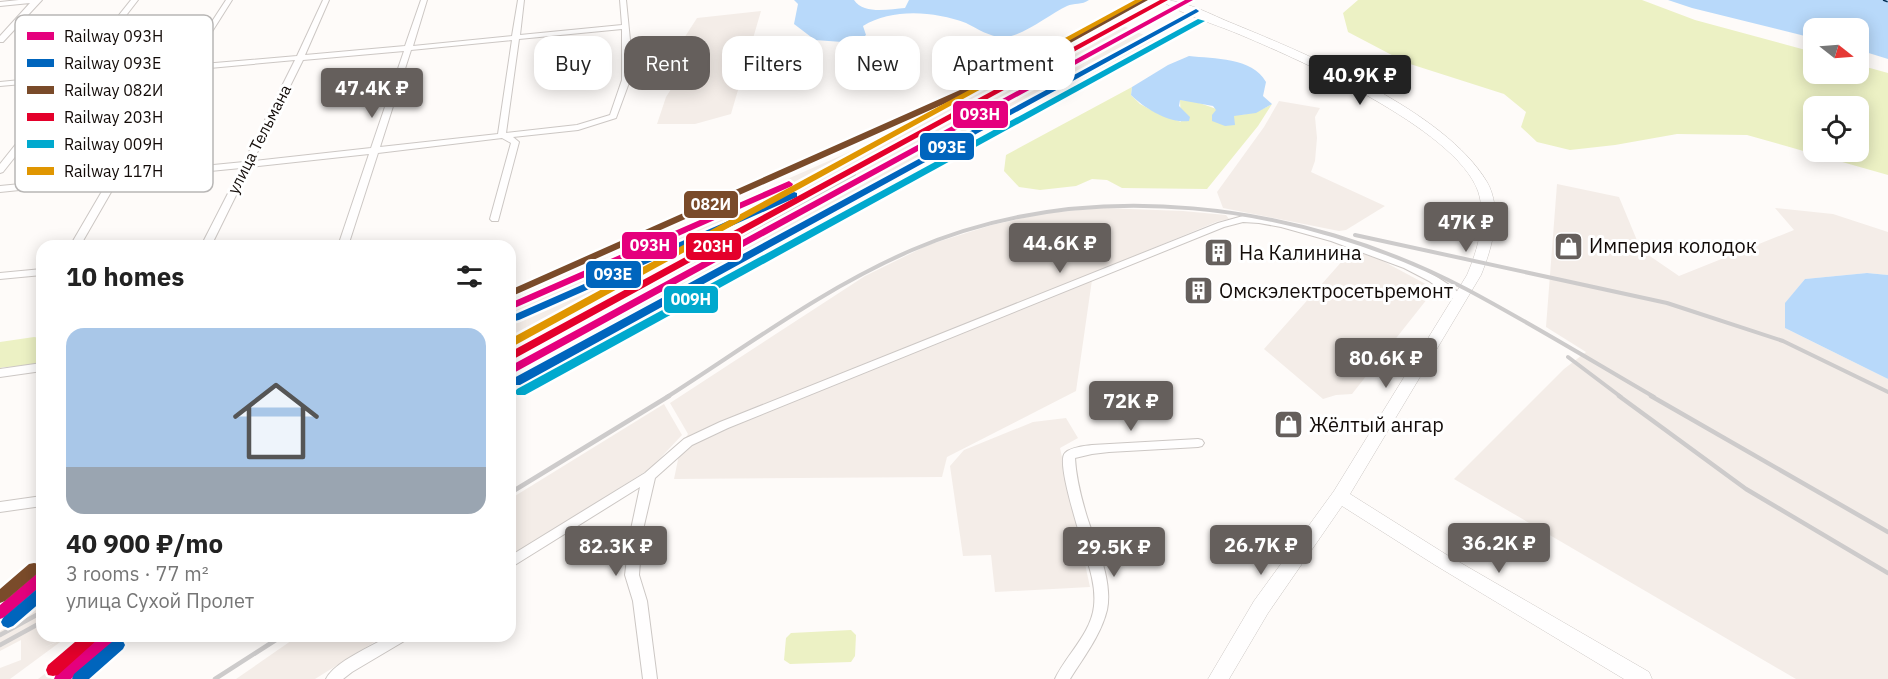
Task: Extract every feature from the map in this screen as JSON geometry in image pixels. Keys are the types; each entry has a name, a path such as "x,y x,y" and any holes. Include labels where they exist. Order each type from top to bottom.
{"main road":[{"path":"1166,0 1288,52 1355,86 1411,119 1465,161 1480,182 1485,194 1488,213 1480,262 1460,299 1340,496 1262,607 1218,679"},
{"path":"1340,496 1441,560 1642,679"}],"street":[{"path":"0,4 38,0"},
{"path":"24,15 38,0"},
{"path":"123,15 135,0"},
{"path":"213,24 229,0"},
{"name":"улица Тельмана","path":"209,240 301,56 326,0"},
{"path":"346,240 424,0"},
{"path":"502,135 521,0"},
{"path":"213,167 375,152 567,129 600,122 613,116 626,79 624,27 626,16 623,0"},
{"path":"0,40 15,24"},
{"path":"213,65 624,27"},
{"path":"0,84 15,83"},
{"path":"495,219 515,142 502,135"},
{"path":"0,170 15,151"},
{"path":"0,189 15,187"},
{"path":"78,240 106,192"},
{"path":"516,559 649,476 688,442 724,425 1221,225 1242,219 1255,219 1297,229 1384,256 1423,273 1460,299"},
{"path":"0,276 36,273"},
{"path":"0,373 36,369"},
{"path":"1062,679 1091,632 1101,608 1098,578 1081,523 1072,479 1069,462 1072,453 1124,446 1155,448 1198,444"},
{"path":"649,476 636,534 632,575 640,601 650,679"},
{"path":"0,507 36,502"},
{"path":"333,679 347,667 391,642"}],"shaded area":[{"path":"761,11 754,36 722,36 722,90 738,90 731,114 695,124 657,124 670,90 710,90 710,36 685,36 697,18"},
{"path":"1117,23 1155,40 1075,83 1075,43"},
{"path":"978,90 1062,90 810,218 516,380 516,297 847,153"},
{"path":"1279,101 1320,108 1315,117 1317,138 1315,161 1311,172 1385,206 1346,230 1339,231 1223,208 1217,192 1264,127"},
{"path":"1557,184 1619,197 1641,250 1679,276 1794,230 1775,208 1833,214 1888,232 1888,275 1867,273 1805,279 1785,304 1785,328 1888,379 1888,679 1796,679 1454,479 1564,369 1586,352 1546,327"},
{"path":"1103,208 1183,211 1226,215 1229,219 1216,222 1093,273 1076,391 947,457 942,477 674,479 681,445 688,434 670,403 865,276 928,245 992,225 1046,213"},
{"path":"1352,250 1381,260 1435,289 1352,394 1323,399 1264,349"},
{"path":"664,404 682,435 651,468 516,553 516,495"},
{"path":"1066,418 1078,438 1060,448 1090,587 995,592 991,555 963,556 950,466 964,450 1033,422"},
{"path":"36,570 36,642 56,642 44,648 60,642 10,679 0,679 0,668 21,660 21,640 0,651 0,631 32,613 33,609 24,597 0,618 0,599"},
{"path":"87,642 121,642 77,679 38,679"},
{"path":"289,642 374,642 315,679 236,679"}],"green space":[{"path":"1358,0 1642,0 1695,20 1803,49 1803,84 1869,84 1869,68 1888,73 1888,175 1842,162 1869,162 1869,96 1803,96 1803,151 1747,135 1677,134 1570,150 1537,142 1521,127 1526,112 1504,94 1407,63 1348,32 1343,13"},
{"path":"1132,87 1131,95 1140,104 1181,122 1180,100 1235,114 1257,111 1272,104 1258,126 1207,189 1122,188 1107,180 1092,179 1076,186 1040,190 1019,187 1004,171 1006,155"},
{"path":"36,337 36,368 0,368 0,342"},
{"path":"851,630 856,635 855,656 851,662 790,664 784,660 786,638 791,633"}],"water":[{"path":"794,0 854,0 864,8 878,10 905,8 909,0 1089,0 1067,6 1012,36 995,36 954,19 913,13 874,20 863,26 865,36 835,36 835,41 823,41 823,36 810,36 794,24 798,4"},
{"path":"1668,0 1888,0 1888,59 1869,53 1869,18 1803,18 1803,36"},
{"path":"1189,56 1232,61 1252,68 1266,82 1263,96 1272,104 1256,113 1234,116 1235,125 1225,126 1212,121 1212,115 1216,110 1213,106 1180,100 1179,106 1190,117 1189,121 1174,120 1158,114 1131,95 1132,87 1168,65"},
{"path":"1867,273 1888,275 1888,379 1785,328 1785,303 1805,279"}],"ferry route":[{"path":"1883,0 1888,2"}],"railway":[{"path":"851,175 1004,90"},
{"path":"516,357 854,174"},
{"path":"667,397 817,300 879,265 912,250 980,226 1049,212 1121,206 1193,208 1264,218 1334,236 1402,259 1490,302 1654,397"},
{"path":"1355,235 1667,303 1783,341 1888,392"},
{"path":"1568,357 1621,397"},
{"path":"516,489 669,396"},
{"path":"1619,396 1746,489 1888,573"},
{"path":"1651,396 1888,532"},
{"path":"0,635 36,615"},
{"path":"0,645 36,625"},
{"path":"215,679 273,642"}],"rail line":[{"name":"117Н","path":"516,341 1140,0"},
{"name":"082И","path":"516,291 1024,65 1145,0"},
{"name":"203Н","path":"516,354 1165,0"},
{"name":"093Н","path":"516,368 1190,0"},
{"name":"093Е","path":"516,382 1196,11"},
{"name":"009Н","path":"521,392 1201,21"},
{"name":"093Н","path":"516,304 789,184"},
{"name":"093Е","path":"516,318 794,195"},
{"name":"082И","path":"0,597 34,568"},
{"name":"093Н","path":"0,613 36,582"},
{"name":"093Е","path":"8,622 36,598"},
{"name":"203Н","path":"53,670 85,642"},
{"name":"093Н","path":"61,679 103,642"},
{"name":"093Е","path":"79,679 118,645"}],"place":[{"name":"Империя колодок","path":"1568,246"},
{"name":"На Калинина","path":"1218,253"},
{"name":"Омскэлектросетьремонт","path":"1198,291"},
{"name":"Жёлтый ангар","path":"1288,425"}]}
